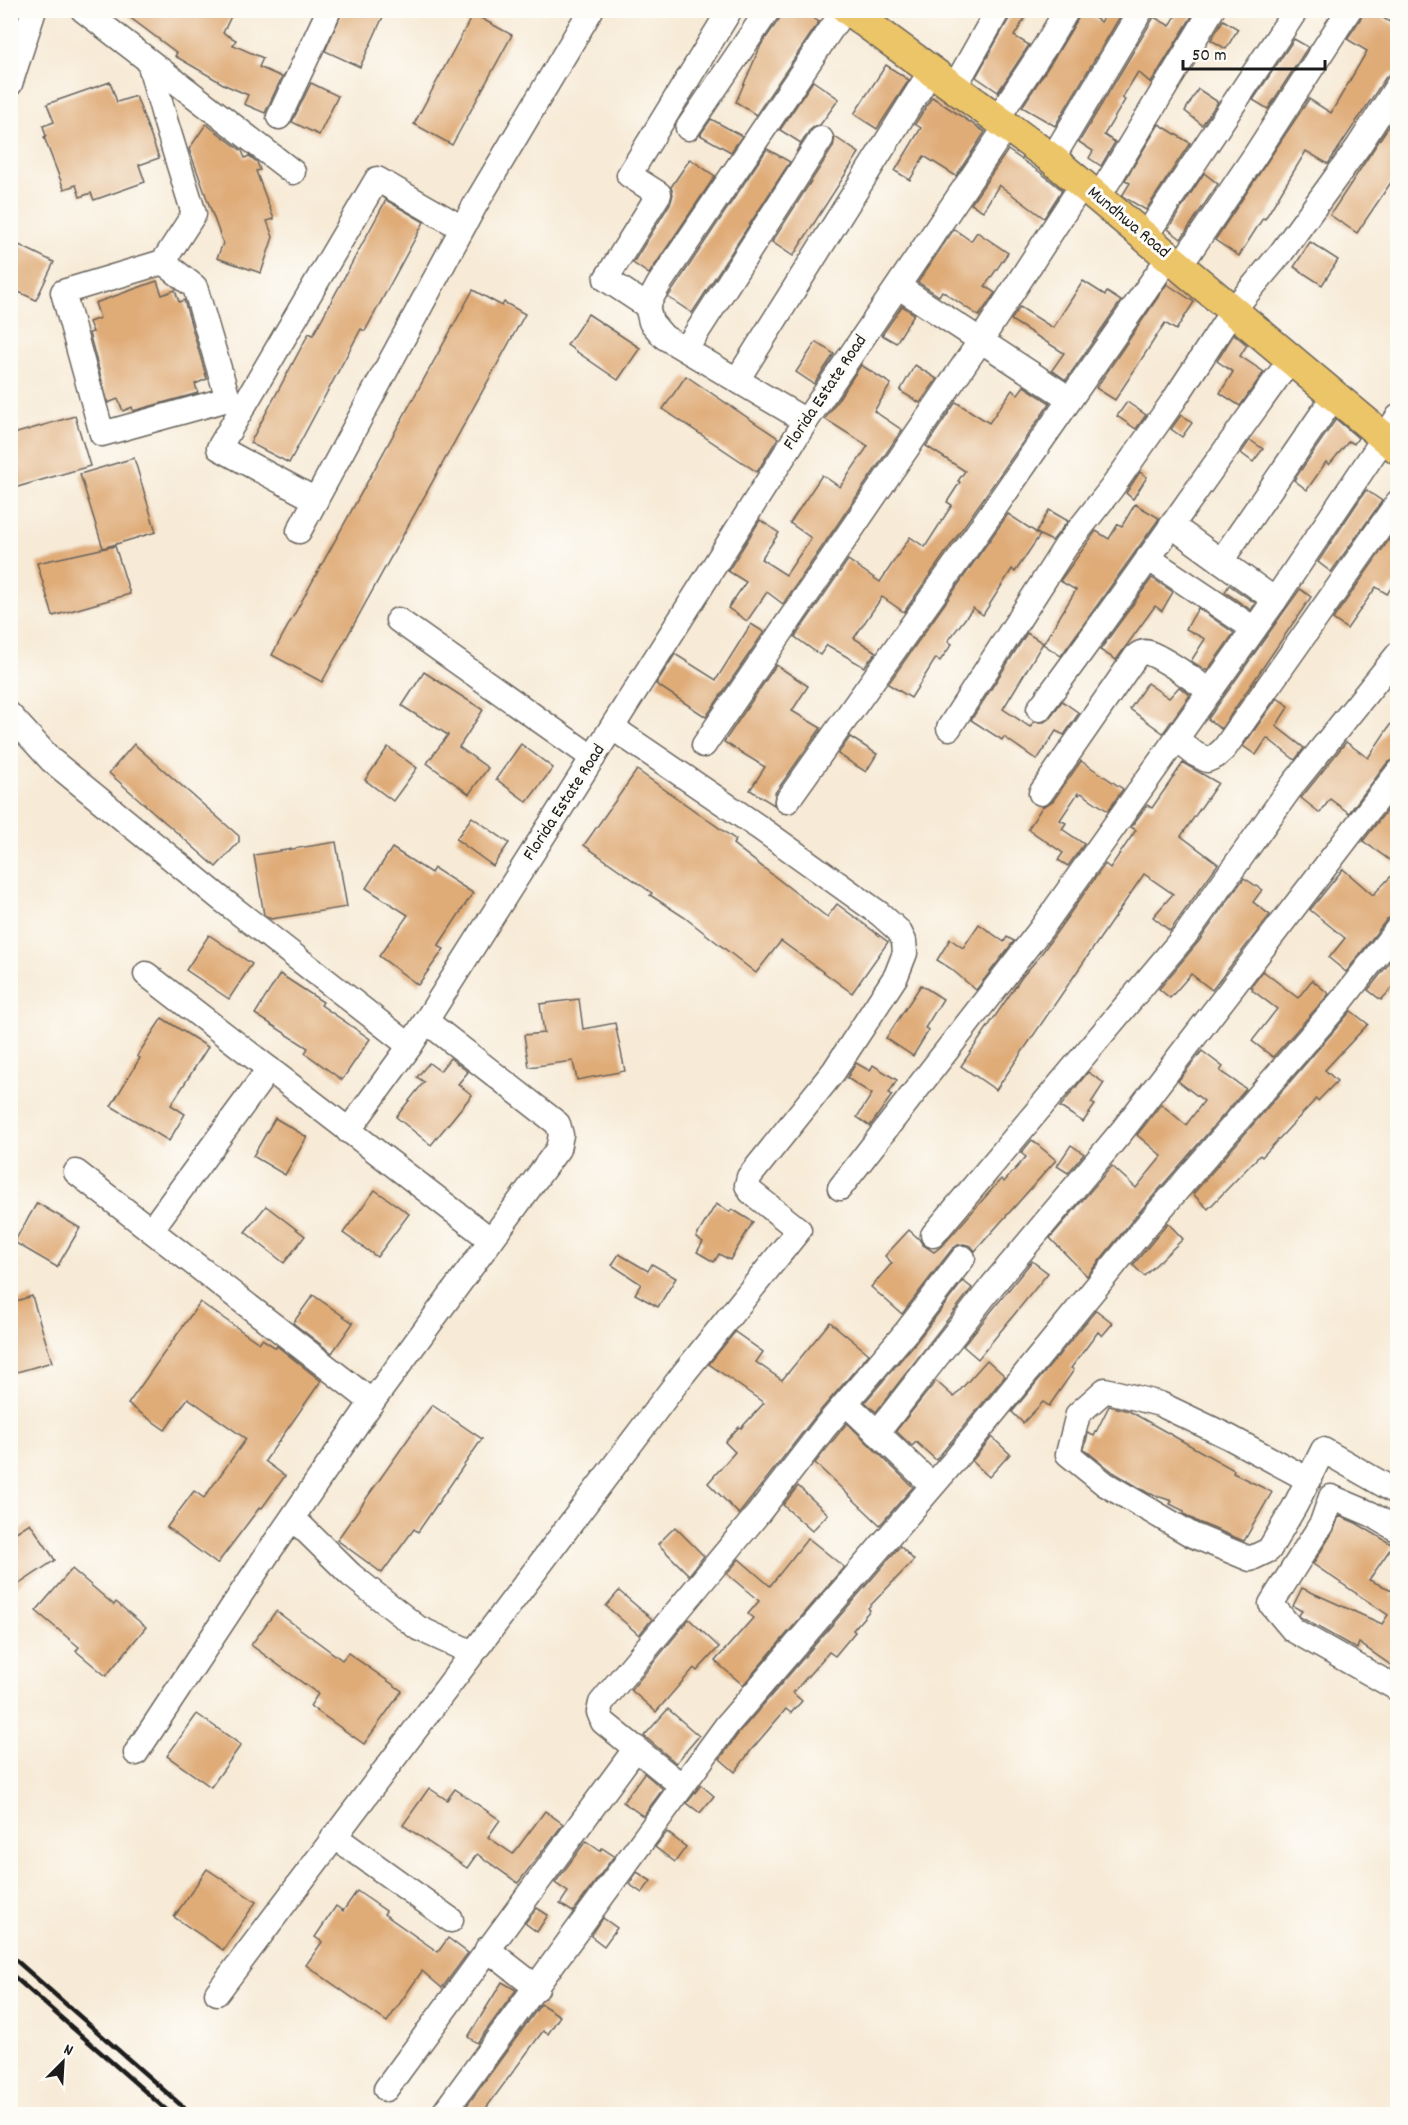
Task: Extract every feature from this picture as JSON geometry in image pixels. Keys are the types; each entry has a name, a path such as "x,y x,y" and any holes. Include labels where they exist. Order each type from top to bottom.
{"main road":[{"name":"Mundhwa Road","path":"846,10 1052,159 1335,395 1393,434"}],"street":[{"path":"10,84 34,10"},
{"path":"83,10 293,172"},
{"path":"279,117 329,10"},
{"path":"299,531 462,228 591,10"},
{"path":"730,10 629,175 659,194 606,279 647,306 651,322 664,337 806,421"},
{"path":"688,128 768,10"},
{"path":"647,306 659,284 846,10"},
{"path":"737,380 943,79 999,10"},
{"name":"Florida Estate Road","path":"348,1131 410,1046 806,421 899,287 1002,123 1067,10"},
{"path":"1052,159 1142,10"},
{"path":"704,745 981,340 1090,191 1212,10"},
{"path":"1144,237 1296,10"},
{"path":"787,801 1070,399 1254,157 1348,10"},
{"path":"149,62 194,214 163,262 63,292 102,434 228,399 195,287 163,262"},
{"path":"949,728 1066,546 1174,400 1233,310 1281,253 1358,147 1398,85"},
{"path":"686,349 821,139"},
{"path":"316,500 219,448 377,179 462,228"},
{"path":"899,287 1070,399"},
{"path":"1039,709 1091,640 1170,525 1291,359"},
{"path":"1221,561 1335,395"},
{"path":"840,1188 1041,929 1393,434"},
{"path":"1176,739 1207,760 1224,749 1398,502"},
{"path":"1170,525 1275,600"},
{"path":"1148,558 1254,629"},
{"path":"398,620 594,758"},
{"path":"1041,793 1141,652 1148,652 1210,691"},
{"path":"933,1235 1187,933 1294,783 1398,654"},
{"path":"10,715 51,760 220,898 410,1046"},
{"path":"217,1993 684,1373 799,1230 752,1192 747,1185 749,1177 834,1071 896,976 905,953 904,941 898,931 880,914 616,724"},
{"path":"877,1433 992,1286 1122,1131 1398,772"},
{"path":"443,2115 727,1725 954,1461 1146,1226 1342,999 1398,928"},
{"path":"146,974 491,1240"},
{"path":"136,1753 372,1402 558,1149 561,1135 558,1124 426,1021"},
{"path":"151,1230 269,1069"},
{"path":"76,1172 372,1402"},
{"path":"682,1786 603,1722 599,1712 601,1703 906,1332 963,1258"},
{"path":"1309,1480 1229,1437 1160,1404 1105,1390 1078,1414 1068,1454 1105,1484 1192,1535 1250,1558 1269,1550 1309,1480 1323,1450 1398,1493"},
{"path":"846,1403 932,1485"},
{"path":"1398,1530 1371,1514 1331,1497 1322,1524 1271,1605 1293,1630 1398,1689"},
{"path":"293,1518 351,1575 418,1628 473,1653"},
{"path":"386,2089 487,1948 636,1748"},
{"path":"334,1836 451,1920"},
{"path":"487,1948 537,1988"}],"building":[{"path":"120,10 234,10 223,33 236,40 233,45 263,58 259,67 282,77 265,113 244,104 248,95 225,85 175,56 177,53"},
{"path":"343,10 386,10 360,67 325,51"},
{"path":"782,10 801,10 819,22 756,115 736,102 761,45 780,18"},
{"path":"1012,10 1030,10 1014,36 1029,45 998,92 976,77"},
{"path":"1081,10 1101,22 1108,10 1124,10 1055,126 1022,107 1058,52"},
{"path":"1179,10 1192,16 1151,83 1138,72 1122,98 1125,100 1104,135 1115,142 1101,166 1089,158 1093,151 1079,142 1154,17 1170,26"},
{"path":"1363,10 1370,10 1398,27 1398,71 1386,77 1328,164 1306,151 1265,219 1263,218 1239,256 1215,240 1309,99 1331,113 1367,51 1347,39 1361,18"},
{"path":"473,14 512,35 452,145 414,124"},
{"path":"1223,20 1238,29 1226,49 1211,40"},
{"path":"1294,39 1308,47 1268,109 1253,100"},
{"path":"886,65 909,80 877,129 854,114"},
{"path":"813,81 839,99 820,125 809,131 796,152 801,143 780,130"},
{"path":"110,82 117,102 136,96 159,158 139,165 145,182 94,200 91,193 80,197 76,185 64,189 44,137 46,136 43,126 54,122 47,104"},
{"path":"311,83 338,96 319,135 292,122"},
{"path":"1198,89 1218,102 1202,125 1185,111"},
{"path":"932,97 985,132 956,176 924,156 910,180 895,171 921,128 915,124"},
{"path":"1398,112 1398,172 1357,233 1330,215"},
{"path":"711,119 742,136 731,152 700,135"},
{"path":"206,124 242,151 245,158 249,156 257,162 260,170 256,171 274,219 267,221 273,237 261,273 217,258 223,243 189,149"},
{"path":"1159,124 1190,143 1146,210 1122,196 1130,183 1125,180"},
{"path":"835,137 859,153 793,256 772,242 833,147"},
{"path":"767,149 790,162 692,313 668,297"},
{"path":"1008,150 1062,190 1044,218 999,185 983,211 971,204"},
{"path":"690,159 715,176 649,274 633,263 671,202 673,194 671,187"},
{"path":"1204,173 1218,184 1181,239 1168,229"},
{"path":"386,200 424,222 365,331 361,329 289,463 250,443 309,333 313,335"},
{"path":"954,229 971,241 977,232 1008,253 985,286 995,293 979,316 942,291 939,296 918,282"},
{"path":"1310,242 1338,260 1322,285 1294,267"},
{"path":"15,243 54,262 36,300 10,288 10,251"},
{"path":"157,281 162,295 175,290 179,302 184,300 207,379 195,384 198,393 133,411 132,407 123,411 118,399 108,403 89,333 93,332 89,322 100,318 95,303"},
{"path":"1083,281 1105,295 1107,292 1121,301 1066,380 1052,370 1064,353 1011,320 1020,307 1053,328"},
{"path":"1167,284 1194,302 1176,330 1165,323 1115,400 1096,388"},
{"path":"473,290 502,306 504,302 525,314 322,682 272,655"},
{"path":"902,306 914,314 896,343 882,335"},
{"path":"588,314 640,348 618,380 567,345"},
{"path":"1234,334 1247,345 1240,356 1264,372 1240,406 1220,393 1233,372 1217,361"},
{"path":"816,342 834,354 814,384 796,372"},
{"path":"861,365 891,384 874,411 902,430 783,604 767,592 747,621 728,608 746,582 728,571 760,520 779,533 761,559 786,575 811,538 790,523 822,475 840,487 868,446 825,419"},
{"path":"915,365 937,379 920,403 900,391"},
{"path":"686,376 778,438 757,472 663,409"},
{"path":"1024,386 1050,403 904,612 882,597 854,638 876,652 864,667 827,645 820,655 795,637 848,560 880,582 910,537 925,547 952,505 947,502 965,471 926,446 956,402 989,423 1012,390 1018,394"},
{"path":"1127,402 1146,415 1136,429 1117,416"},
{"path":"1181,415 1192,423 1182,437 1171,429"},
{"path":"75,416 90,466 14,488 10,476 10,435"},
{"path":"1336,419 1358,438 1354,444 1349,441 1329,465 1326,462 1307,490 1294,480"},
{"path":"1250,440 1263,449 1253,462 1241,453"},
{"path":"134,458 156,532 103,548 80,474"},
{"path":"1140,472 1147,477 1133,499 1126,493"},
{"path":"1366,490 1382,501 1331,572 1318,562"},
{"path":"1135,504 1159,518 1061,656 1043,644 1076,590 1060,581 1096,531 1109,539 1118,524 1122,526"},
{"path":"1049,510 1068,521 1052,541 1036,533"},
{"path":"1008,514 1040,535 1015,572 1012,569 983,615 973,608 948,641 952,644 940,661 936,658 911,698 888,684"},
{"path":"1398,527 1398,578 1387,594 1376,587 1347,629 1333,619"},
{"path":"115,546 130,594 53,616 37,563"},
{"path":"1152,578 1173,592 1162,611 1155,606 1116,660 1100,650"},
{"path":"1229,585 1255,603 1251,610 1225,592"},
{"path":"1300,589 1311,597 1221,729 1208,719"},
{"path":"1198,608 1234,633 1207,671 1191,661 1205,639 1186,629"},
{"path":"751,624 764,632 706,717 656,684 675,654 716,680"},
{"path":"1027,633 1043,643 1003,709 1030,727 1034,722 1044,722 1050,718 1062,701 1079,713 1064,735 1056,731 1037,760 1004,737 1002,740 971,720"},
{"path":"776,665 808,686 792,711 821,728 775,793 774,805 750,790 765,767 724,742"},
{"path":"424,672 483,710 459,747 488,768 469,794 427,763 448,735 402,706"},
{"path":"1147,683 1169,698 1179,687 1190,695 1163,733 1130,709"},
{"path":"1277,698 1289,706 1276,726 1304,748 1295,760 1267,738 1256,755 1243,746"},
{"path":"1398,713 1398,758 1387,763 1349,813 1330,799 1320,813 1301,798 1346,742 1368,758"},
{"path":"850,737 877,754 866,772 838,754"},
{"path":"134,744 239,836 239,842 216,867 109,773"},
{"path":"521,744 553,768 527,802 496,779"},
{"path":"388,747 417,768 393,801 365,780"},
{"path":"1081,761 1123,789 1108,811 1078,793 1060,820 1066,823 1062,829 1084,844 1068,866 1058,860 1063,853 1028,829 1042,807 1053,801"},
{"path":"1183,763 1218,783 1181,836 1218,864 1170,931 1153,917 1173,894 1144,874 996,1090 961,1066 1022,977 1039,957 1105,864 1110,868 1136,830 1131,827 1147,805 1152,808"},
{"path":"637,770 736,840 733,844 827,917 837,904 888,942 852,993 781,941 756,973 684,917 650,895 652,893 584,845"},
{"path":"1398,796 1398,866 1363,841"},
{"path":"472,817 509,843 493,866 456,839"},
{"path":"336,842 347,907 271,919 264,915 254,855"},
{"path":"392,848 431,873 434,868 473,893 438,946 444,949 418,985 379,956 408,915 366,888"},
{"path":"1343,869 1373,895 1398,869 1398,914 1387,919 1346,972 1329,958 1345,938 1310,910"},
{"path":"1244,878 1262,890 1253,902 1270,915 1212,990 1191,974 1170,998 1159,989 1199,941"},
{"path":"979,924 1004,942 1007,937 1014,941 976,990 937,960 950,939 963,948"},
{"path":"209,935 252,964 229,999 186,970"},
{"path":"1398,952 1398,982 1381,1000 1368,990"},
{"path":"1263,971 1298,998 1312,980 1329,994 1273,1057 1252,1041 1277,1009 1252,990 1251,987"},
{"path":"280,974 323,1002 321,1005 370,1039 342,1080 305,1053 308,1048 255,1014"},
{"path":"921,985 943,999 925,1028 929,1030 913,1056 886,1038"},
{"path":"579,999 583,1029 615,1023 625,1071 577,1080 573,1061 529,1067 524,1035 544,1033 540,1004"},
{"path":"1351,1011 1368,1024 1325,1070 1337,1081 1318,1101 1316,1099 1262,1157 1260,1155 1208,1209 1193,1194"},
{"path":"162,1018 208,1047 171,1105 185,1114 169,1141 111,1106 140,1058 137,1056"},
{"path":"1202,1051 1223,1067 1220,1071 1246,1089 1087,1276 1050,1238 1112,1166 1136,1188 1162,1156 1137,1135 1161,1104 1186,1125 1204,1101 1178,1081"},
{"path":"450,1058 468,1072 458,1084 472,1095 431,1145 396,1117 424,1082 417,1077 429,1063 440,1071"},
{"path":"856,1063 870,1071 873,1065 897,1080 889,1093 892,1095 870,1126 857,1117 872,1094 847,1078"},
{"path":"1088,1072 1104,1083 1091,1103 1095,1105 1083,1122 1060,1107"},
{"path":"275,1118 307,1137 285,1175 253,1156"},
{"path":"1032,1140 1056,1160 975,1251 971,1246 964,1244 952,1249 902,1314 871,1287 892,1263 885,1256 909,1230 923,1245 934,1252 944,1244 1001,1179 1004,1182 1026,1157 1021,1153"},
{"path":"1071,1145 1084,1154 1068,1173 1057,1166"},
{"path":"375,1190 409,1214 377,1257 343,1233"},
{"path":"37,1203 80,1228 57,1267 14,1242"},
{"path":"716,1204 730,1212 732,1209 753,1222 730,1260 719,1254 714,1262 697,1252 703,1242 696,1237"},
{"path":"266,1206 305,1236 284,1263 245,1232"},
{"path":"1168,1223 1183,1239 1144,1276 1133,1265"},
{"path":"619,1254 648,1271 652,1264 676,1278 658,1307 635,1294 641,1284 612,1265"},
{"path":"1032,1261 1048,1273 978,1359 963,1346"},
{"path":"963,1281 972,1288 876,1412 865,1402 917,1341"},
{"path":"313,1295 353,1323 332,1353 293,1323"},
{"path":"32,1296 52,1362 10,1374 10,1303"},
{"path":"200,1302 259,1343 262,1339 276,1348 277,1346 321,1381 265,1461 285,1476 217,1564 167,1527 194,1491 204,1498 246,1439 188,1398 165,1430 128,1404"},
{"path":"1096,1310 1113,1323 1102,1336 1098,1332 1071,1368 1074,1370 1049,1406 1043,1402 1023,1423 1012,1412"},
{"path":"830,1322 869,1354 814,1418 739,1514 708,1483 735,1452 725,1442 764,1403 709,1364 735,1332 763,1352 756,1362 782,1380"},
{"path":"987,1360 1005,1376 936,1460 916,1442 912,1446 896,1431 936,1381 954,1397"},
{"path":"432,1405 482,1439 418,1532 414,1529 382,1573 337,1540"},
{"path":"1109,1406 1129,1411 1234,1470 1233,1473 1272,1492 1244,1541 1184,1514 1184,1511 1170,1504 1172,1501 1148,1493 1113,1472 1084,1449 1088,1433 1094,1436"},
{"path":"847,1423 913,1487 880,1525 815,1463"},
{"path":"992,1437 1010,1454 989,1477 972,1461"},
{"path":"798,1486 828,1514 812,1531 783,1505"},
{"path":"1339,1516 1356,1523 1393,1545 1369,1580 1392,1590 1392,1596 1396,1599 1398,1597 1398,1670 1359,1643 1357,1649 1300,1617 1302,1611 1293,1606 1302,1588 1382,1624 1388,1615 1313,1564 1334,1530"},
{"path":"30,1523 55,1560 10,1590 10,1536"},
{"path":"675,1527 704,1556 689,1575 658,1544"},
{"path":"808,1538 844,1567 743,1685 715,1661 753,1618 748,1614 759,1601 727,1574 739,1559 770,1586"},
{"path":"900,1546 914,1560 868,1608 870,1610 853,1630 855,1632 835,1656 829,1652 793,1693 802,1701 791,1713 786,1709 735,1772 720,1759 738,1734"},
{"path":"72,1569 114,1605 116,1602 146,1627 106,1676 76,1651 79,1647 36,1611"},
{"path":"619,1591 652,1619 639,1635 606,1606"},
{"path":"276,1611 342,1660 348,1653 402,1691 364,1744 310,1706 318,1694 251,1645"},
{"path":"689,1619 719,1647 697,1671 694,1668 656,1712 631,1690"},
{"path":"668,1709 699,1736 676,1763 644,1736"},
{"path":"197,1714 241,1745 211,1787 167,1756"},
{"path":"644,1773 663,1789 643,1816 623,1802"},
{"path":"701,1785 714,1796 700,1813 687,1803"},
{"path":"429,1788 447,1800 455,1789 500,1820 488,1837 513,1854 545,1811 563,1824 518,1883 477,1854 467,1868 403,1825"},
{"path":"667,1832 686,1847 675,1862 655,1847"},
{"path":"586,1841 600,1851 602,1848 614,1856 573,1912 560,1904 568,1892 555,1883"},
{"path":"207,1869 256,1902 223,1950 174,1917"},
{"path":"637,1872 651,1881 642,1893 629,1884"},
{"path":"357,1891 386,1911 384,1914 438,1952 448,1938 468,1953 442,1988 422,1971 387,2022 306,1965 322,1942 315,1937 336,1906 343,1911"},
{"path":"537,1908 548,1915 537,1932 525,1923"},
{"path":"603,1918 617,1928 604,1946 591,1936"},
{"path":"502,1982 516,1990 477,2043 468,2037"},
{"path":"541,2004 560,2016 548,2034 543,2031 481,2115 460,2115"}],"railway":[{"path":"10,1955 191,2114"},
{"path":"10,1973 171,2114"}]}
